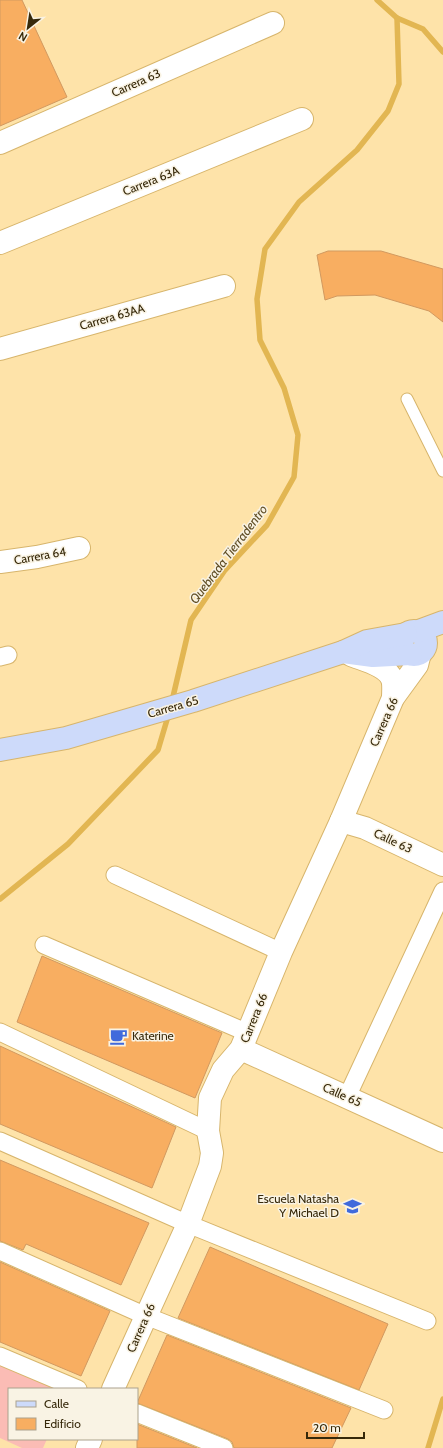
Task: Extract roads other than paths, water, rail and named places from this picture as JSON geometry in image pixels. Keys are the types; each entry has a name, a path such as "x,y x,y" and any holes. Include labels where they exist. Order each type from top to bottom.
{"main road":[{"path":"420,644 443,622"},
{"name":"Carrera 65","path":"0,750 66,738 196,700 343,652 367,641 420,644"}],"street":[{"name":"Carrera 63","path":"0,143 273,23"},
{"name":"Carrera 63A","path":"0,243 302,119"},
{"name":"Carrera 63AA","path":"0,349 224,286"},
{"name":"Carrera 64","path":"0,562 37,557 79,548"},
{"name":"Carrera 66","path":"113,1388 188,1224 210,1166 212,1154 208,1131 210,1098 224,1070 244,1041 281,952 341,821 393,698 417,665 420,644"},
{"path":"343,652 384,669 390,674 393,680 393,698"},
{"name":"Calle 63","path":"341,821 364,828 442,863"},
{"path":"115,874 281,952"},
{"path":"347,1097 443,891"},
{"path":"44,945 244,1041"},
{"path":"0,1032 208,1131"},
{"name":"Calle 65","path":"244,1041 347,1097 443,1141"},
{"path":"0,1141 188,1224 427,1321"},
{"path":"0,1251 146,1316 384,1410"},
{"path":"0,1356 76,1388"},
{"path":"138,1413 224,1448"}],"lane":[{"path":"407,399 443,471"}],"waterway":[{"path":"377,0 397,18 423,29 443,52"},
{"name":"Quebrada Tierradentro","path":"172,701 191,620 225,570 267,525 294,477 298,435 284,388 260,340 257,299 265,249 299,202 357,150 388,111 399,84 397,18"},
{"name":"Quebrada Tierradentro","path":"0,899 68,844 158,750 169,713"},
{"path":"428,1448 443,1399"}],"place":[{"name":"Katerine","path":"119,1036"},
{"name":"Escuela Natasha Y Michael D","path":"352,1206"}]}
